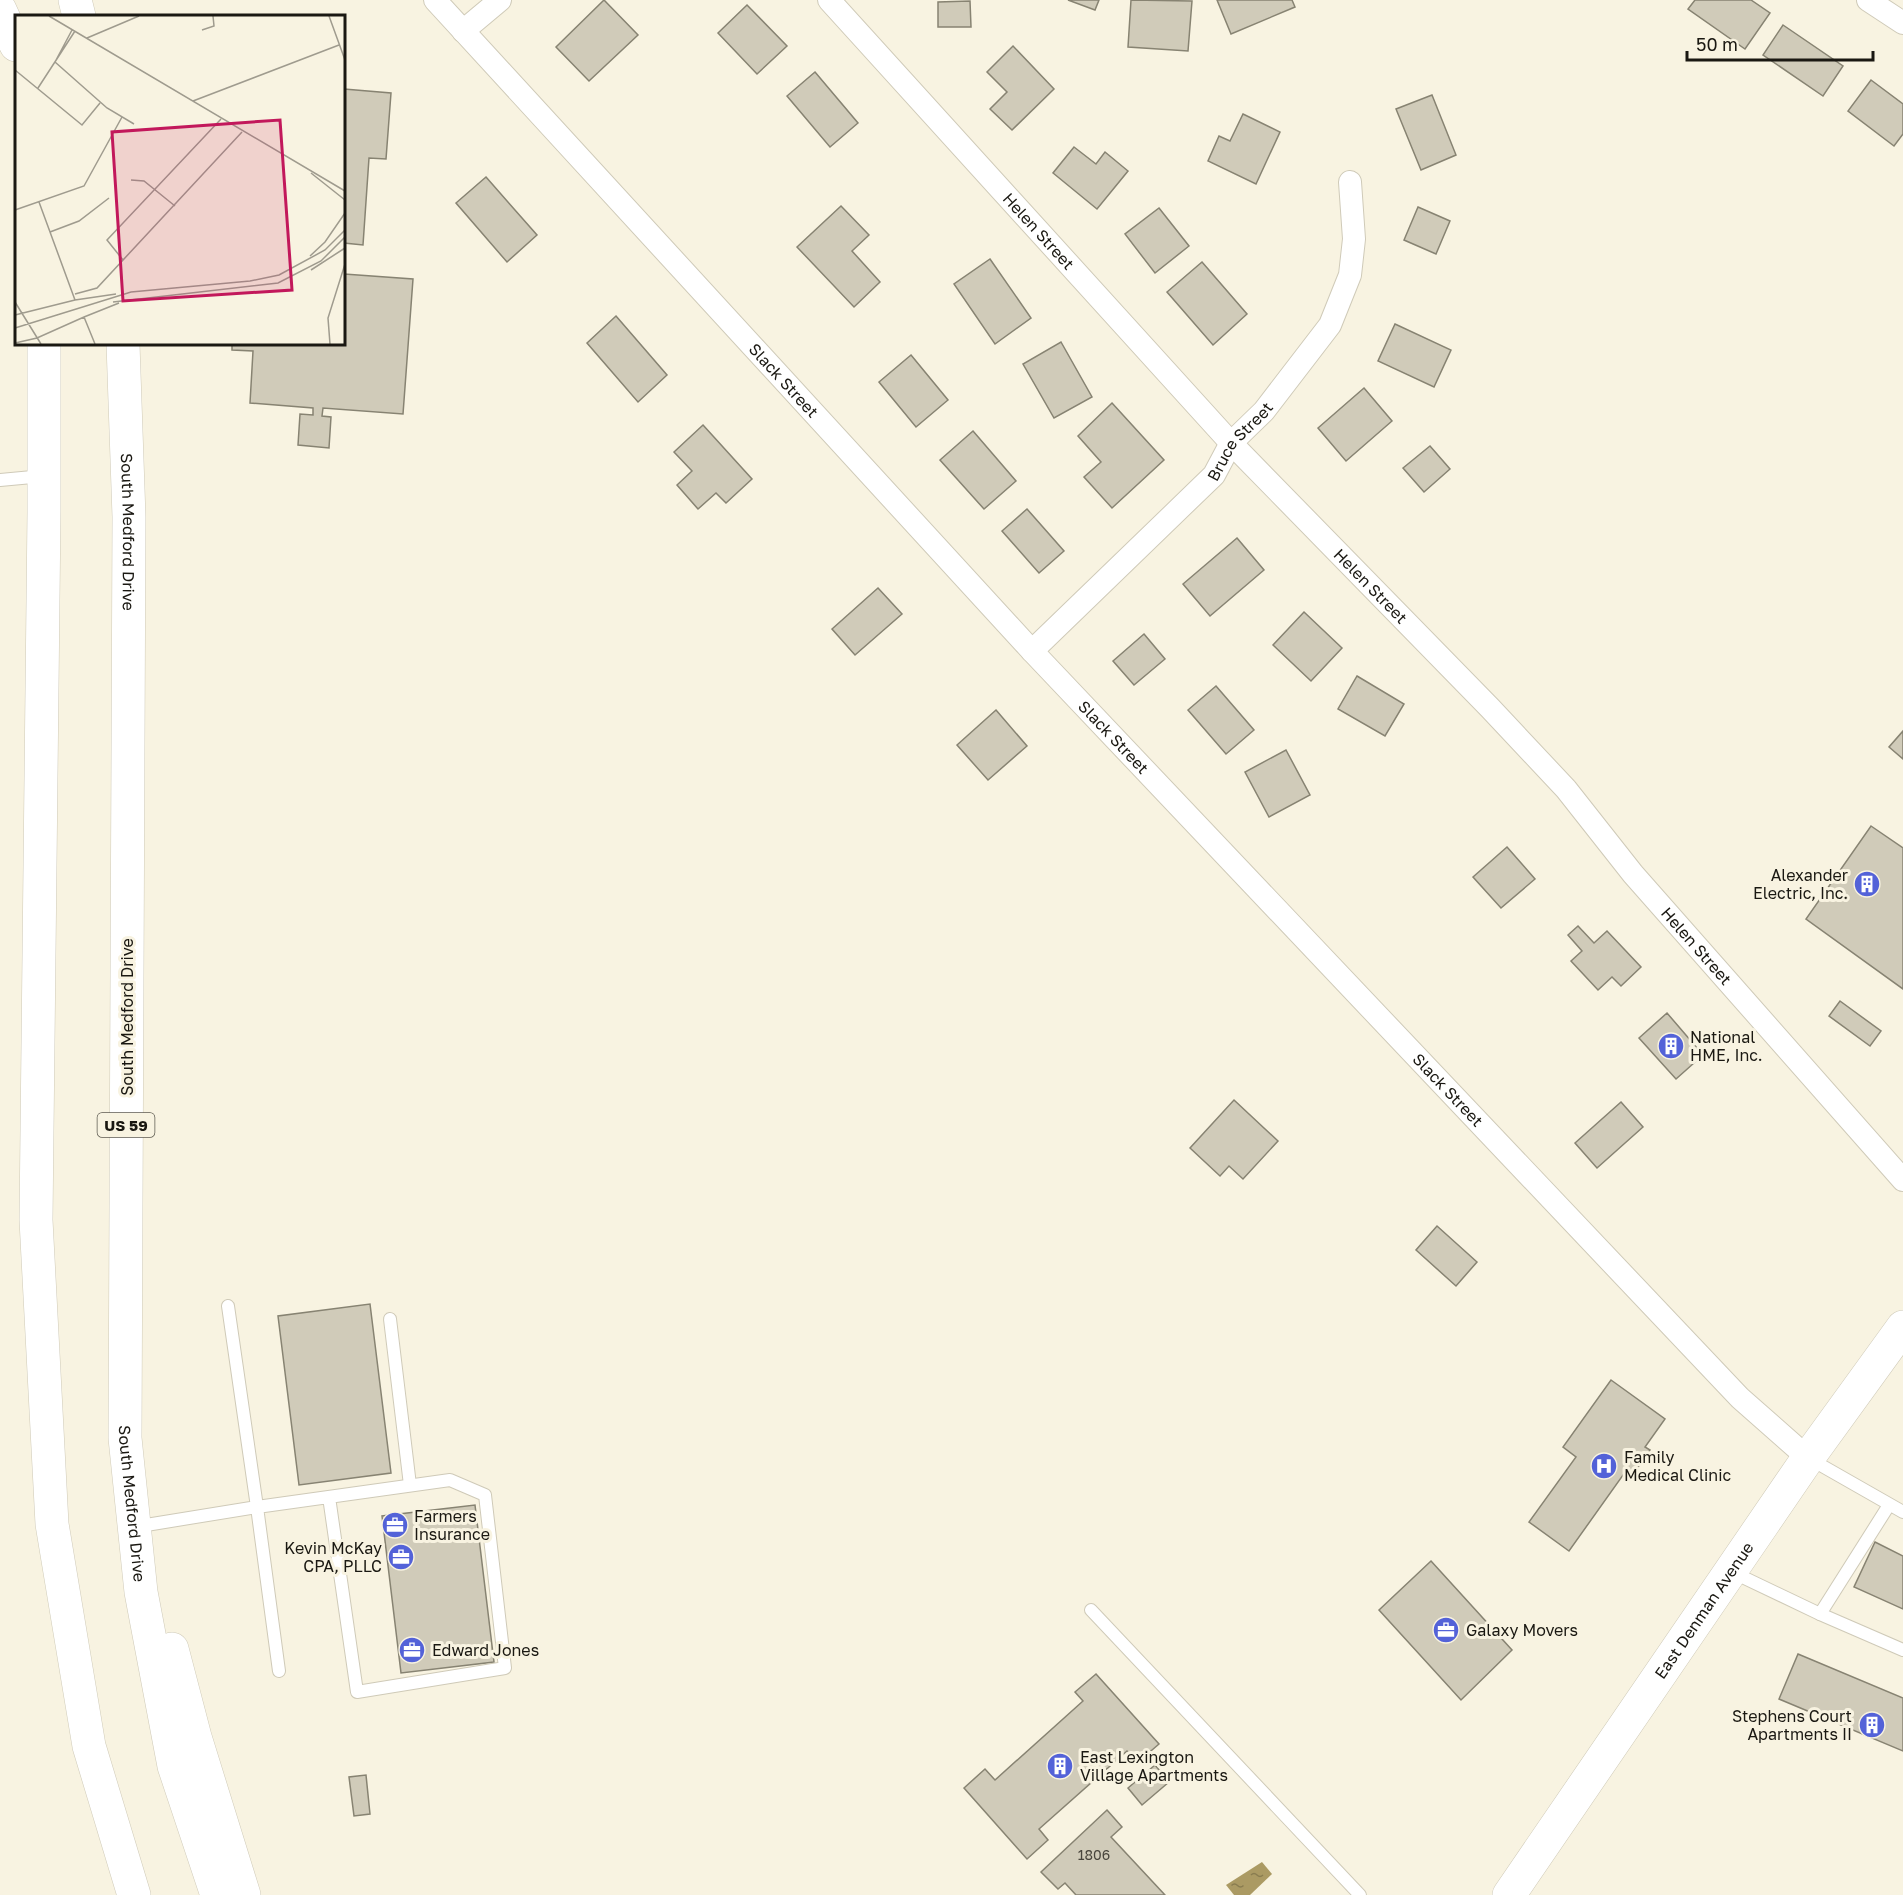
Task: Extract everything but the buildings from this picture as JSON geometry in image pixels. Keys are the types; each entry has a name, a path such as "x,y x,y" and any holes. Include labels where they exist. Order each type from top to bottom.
{"main road":[{"path":"75,0 79,15"},
{"path":"0,10 15,43"},
{"path":"44,345 36,1220 52,1524 88,1746 134,1895"},
{"name":"South Medford Drive","path":"123,345 129,517 125,1438 141,1592 174,1766 217,1895"},
{"name":"East Denman Avenue","path":"1509,1895 1808,1458 1903,1327"},
{"path":"130,1486 195,1737 244,1895"}],"street":[{"name":"Slack Street","path":"435,0 1032,651 1740,1398 1808,1458"},
{"path":"463,31 500,0"},
{"name":"Helen Street","path":"829,0 1232,443 1566,789 1633,874 1903,1180"},
{"path":"1868,0 1903,23"},
{"name":"Bruce Street","path":"1032,651 1214,475 1232,443 1264,411 1330,325 1350,275 1354,239 1350,182"}],"lane":[{"path":"0,480 44,476"},
{"path":"228,1306 279,1671"},
{"path":"390,1319 410,1485"},
{"path":"1808,1458 1903,1512"},
{"path":"140,1526 257,1507 450,1480 484,1495 505,1668 357,1692 329,1497"},
{"path":"1820,1614 1889,1505"},
{"path":"1731,1571 1820,1614 1903,1650"},
{"path":"1091,1610 1360,1895"}],"water":[{"path":"1262,1862 1272,1874 1250,1895 1234,1895 1226,1885"}],"place":[{"name":"Alexander Electric, Inc.","path":"1867,884"},
{"name":"National HME, Inc.","path":"1671,1046"},
{"name":"Family Medical Clinic","path":"1604,1466"},
{"name":"Farmers Insurance","path":"395,1525"},
{"name":"Kevin McKay CPA, PLLC","path":"401,1557"},
{"name":"Galaxy Movers","path":"1446,1630"},
{"name":"Edward Jones","path":"412,1650"},
{"name":"Stephens Court Apartments II","path":"1872,1725"},
{"name":"East Lexington Village Apartments","path":"1060,1766"}]}
